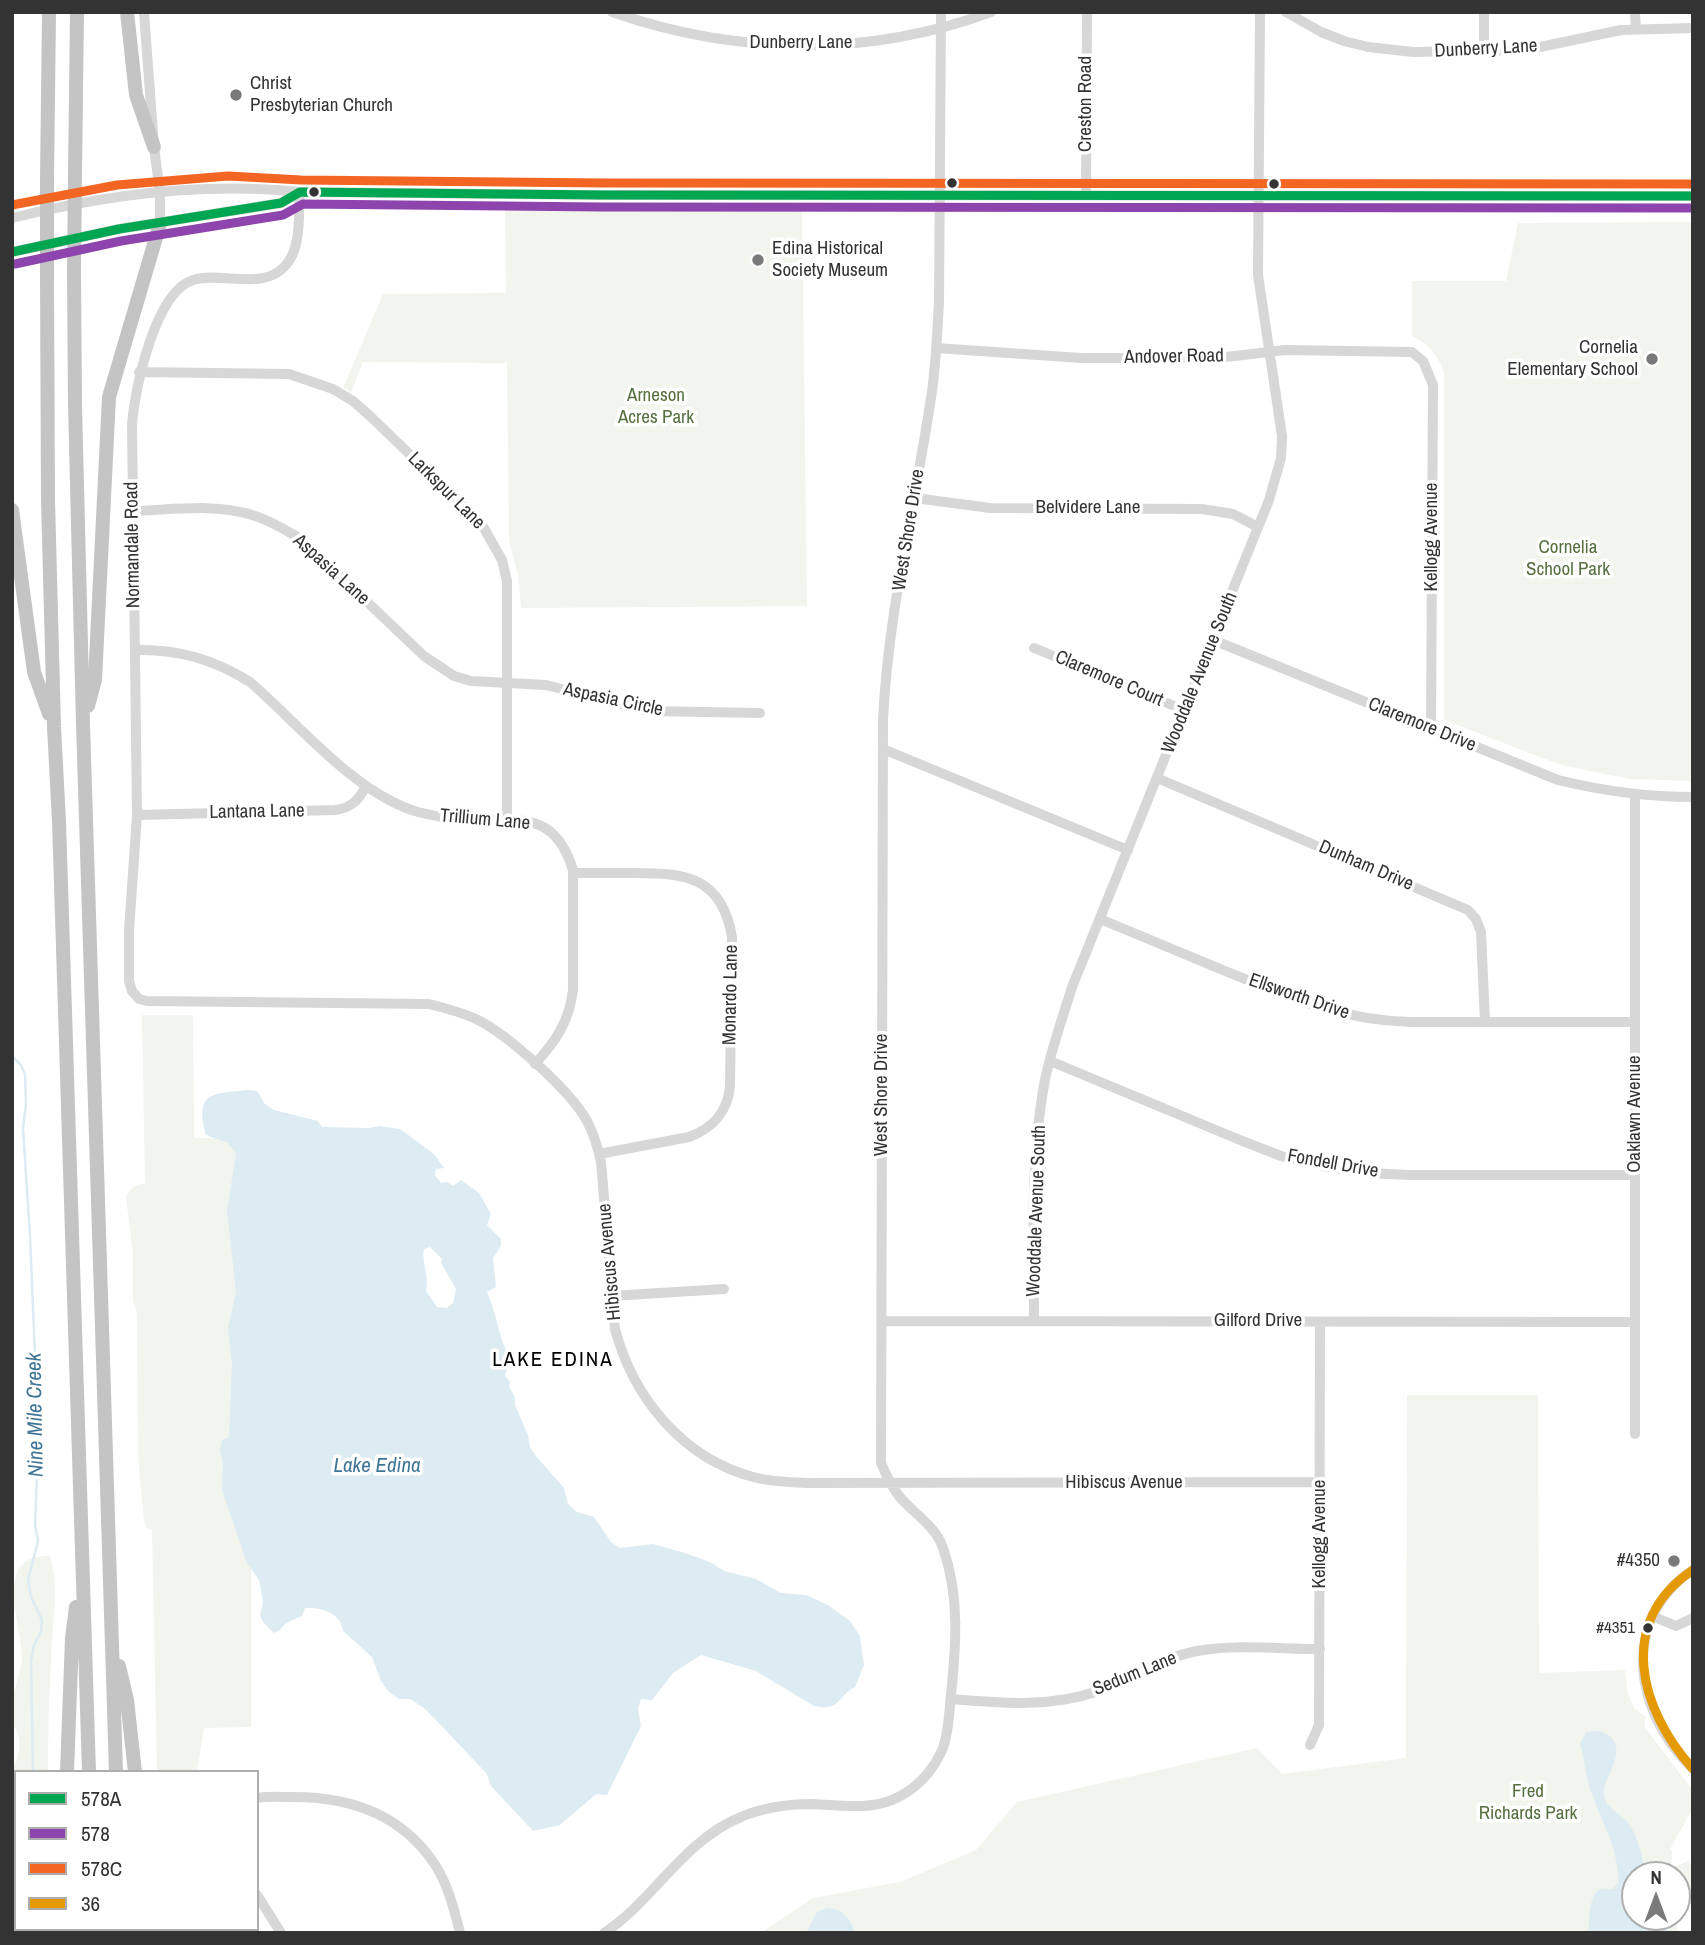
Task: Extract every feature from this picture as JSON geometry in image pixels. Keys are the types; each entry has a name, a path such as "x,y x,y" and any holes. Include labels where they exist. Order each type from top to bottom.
{"highway":[{"path":"49,12 47,278 54,727 89,1770"},
{"path":"77,12 75,405 116,1770"},
{"path":"127,12 136,95 154,147"},
{"path":"83,724 95,680 110,397 160,223"},
{"path":"12,510 34,672 54,727"},
{"path":"67,1770 72,1638 81,1561"},
{"path":"112,1633 127,1700 135,1770"}],"street":[{"path":"144,12 160,193 160,223"},
{"name":"Dunberry Lane","path":"612,12 692,35 789,47 887,40 940,29 991,12"},
{"name":"West Shore Drive","path":"604,1933 640,1905 700,1842 719,1828 740,1817 787,1805 875,1805 893,1800 925,1778 943,1746 951,1699 956,1630 954,1597 947,1563 934,1532 898,1494 881,1464 883,749 886,674 932,395 936,348 939,303 941,12"},
{"name":"Creston Road","path":"1086,195 1087,12"},
{"name":"Wooddale Avenue South","path":"1034,1321 1034,1182 1037,1132 1050,1061 1072,988 1258,527 1276,480 1281,458 1282,436 1258,275 1260,12"},
{"name":"Dunberry Lane","path":"1286,12 1321,32 1368,47 1413,52 1526,50 1636,29 1693,29"},
{"path":"1484,12 1484,52"},
{"path":"1635,12 1636,29"},
{"path":"12,218 180,190 254,187 300,192 1693,196"},
{"path":"12,252 119,229 281,203 300,192"},
{"name":"Normandale Road","path":"139,999 131,991 129,981 137,816 132,424 139,372 166,304 183,285 194,280 259,279 280,272 288,263 296,243 300,192"},
{"name":"Andover Road","path":"936,348 1081,358 1218,358 1269,351 1412,352"},
{"name":"Kellogg Avenue","path":"1412,352 1423,361 1433,385 1431,729"},
{"name":"Larkspur Lane","path":"139,372 289,374 333,389 353,401 467,507 493,541 502,560 506,581 508,819"},
{"name":"Belvidere Lane","path":"915,498 990,508 1218,510 1233,514 1258,527"},
{"name":"Aspasia Lane","path":"133,511 226,510 252,515 277,525 311,548 439,668 471,681 508,683"},
{"name":"Claremore Drive","path":"1213,640 1558,780 1598,790 1635,795 1693,797"},
{"name":"Claremore Court","path":"1034,648 1184,710"},
{"name":"Trillium Lane","path":"135,650 183,652 229,669 250,681 366,786 390,801 415,811 442,817 469,820 523,819 550,831 561,842 569,855 573,873 571,1010 564,1028 535,1064"},
{"name":"Aspasia Circle","path":"508,683 546,685 648,711 760,713"},
{"path":"883,749 1128,850"},
{"name":"Dunham Drive","path":"1157,778 1468,910 1476,919 1481,932 1485,1022"},
{"name":"Lantana Lane","path":"137,816 335,810 354,803 366,786"},
{"name":"Oaklawn Avenue","path":"1635,795 1635,1433"},
{"name":"Monardo Lane","path":"573,873 667,873 699,882 712,892 730,920 732,937 730,1087 729,1100 722,1114 702,1132 689,1137 600,1154"},
{"name":"Ellsworth Drive","path":"1100,919 1322,1010 1381,1021 1635,1022"},
{"name":"Hibiscus Avenue","path":"139,999 429,1004 477,1019 498,1032 575,1104 587,1121 600,1154 611,1296 618,1341 631,1375 660,1418 680,1438 727,1467 752,1477 779,1482 1320,1482"},
{"name":"Fondell Drive","path":"1050,1061 1281,1156 1323,1166 1367,1173 1410,1175 1635,1175"},
{"path":"611,1296 724,1289"},
{"name":"Gilford Drive","path":"882,1321 1635,1322"},
{"name":"Kellogg Avenue","path":"1310,1745 1319,1725 1320,1322"},
{"path":"1693,1570 1672,1587 1653,1616 1644,1642 1644,1684 1649,1704 1693,1769"},
{"path":"1653,1616 1676,1626 1693,1618"},
{"name":"Sedum Lane","path":"951,1699 1032,1703 1065,1699 1097,1691 1170,1658 1199,1651 1224,1648 1320,1649"},
{"path":"259,1798 333,1798 380,1814 420,1844 435,1864 447,1887 460,1933"},
{"path":"259,1898 281,1933"}],"green space":[{"name":"Arneson Acres Park","path":"505,207 802,208 807,606 521,608 518,575 509,541 507,363 363,362 351,392 343,388 383,294 506,293"},
{"name":"Cornelia School Park","path":"1693,222 1693,781 1630,779 1561,765 1444,720 1444,372 1432,351 1412,336 1412,281 1506,281 1518,223"},
{"path":"142,1015 193,1015 194,1138 251,1138 251,1727 204,1728 197,1770 157,1770 152,1530 147,1528 144,1521 138,1457 137,1314 133,1300 133,1254 126,1197 133,1187 145,1184"},
{"name":"Fred Richards Park","path":"1407,1395 1538,1395 1539,1673 1625,1670 1628,1695 1635,1709 1646,1717 1644,1726 1693,1791 1693,1808 1670,1849 1671,1861 1621,1861 1621,1931 1677,1933 761,1933 813,1898 900,1882 976,1850 1017,1802 1257,1748 1282,1774 1406,1758"},
{"path":"50,1556 55,1581 48,1770 14,1770 14,1931 26,1931 12,1933 12,1768 19,1751 19,1736 12,1724 11,1714 22,1658 14,1591 15,1579 28,1560"},
{"name":"Fred Richards Park","path":"1693,1863 1693,1904 1691,1904"}],"water":[{"name":"Lake Edina","path":"257,1091 265,1104 274,1110 318,1121 322,1127 379,1126 400,1129 434,1154 444,1168 436,1169 435,1175 441,1183 447,1182 453,1186 461,1180 479,1193 491,1214 487,1225 501,1239 501,1246 493,1258 496,1287 487,1292 510,1358 505,1376 510,1382 509,1387 515,1397 515,1405 528,1435 530,1447 564,1488 568,1504 577,1512 594,1517 611,1542 620,1548 653,1544 710,1562 724,1571 756,1579 781,1593 806,1595 828,1605 850,1621 860,1636 864,1665 855,1687 834,1705 814,1706 756,1671 701,1655 673,1673 652,1700 641,1699 638,1709 641,1726 607,1795 596,1794 560,1825 533,1831 491,1786 487,1774 424,1708 410,1699 399,1699 388,1691 372,1657 343,1631 339,1620 330,1612 305,1608 302,1616 286,1623 274,1633 260,1615 263,1602 259,1580 247,1563 222,1490 223,1464 220,1450 222,1440 229,1437 232,1363 228,1328 236,1292 227,1211 236,1154 228,1143 206,1135 203,1121 205,1102 209,1098 216,1094","holes":["430,1247 442,1259 441,1263 456,1289 453,1303 447,1308 437,1307 426,1291 424,1249"]},
{"path":"1599,1731 1615,1742 1615,1758 1604,1797 1609,1806 1626,1820 1640,1848 1643,1861 1621,1861 1621,1931 1668,1933 1588,1933 1594,1896 1601,1889 1613,1889 1618,1883 1618,1870 1612,1844 1588,1782 1580,1744 1586,1732"},
{"path":"828,1908 838,1910 846,1916 855,1933 806,1933 817,1912"}],"waterway":[{"name":"Nine Mile Creek","path":"13,1057 25,1074 26,1104 23,1128 35,1355 35,1525 38,1541 28,1580 31,1597 42,1620 41,1632 34,1645 31,1661 33,1770"}],"transit line":[{"name":"578C","path":"12,205 117,185 228,176 301,180 603,183 1693,184"},
{"name":"578A","path":"12,252 119,229 281,203 300,192 603,195 1693,196"},
{"name":"578","path":"15,264 121,241 283,215 303,204 603,207 1693,208"},
{"name":"36","path":"1693,1570 1668,1591 1653,1615 1645,1640 1644,1667 1649,1694 1660,1720 1693,1769"}],"place":[{"name":"Christ Presbyterian Church","path":"236,95"},
{"name":"Edina Historical Society Museum","path":"758,260"},
{"name":"Cornelia Elementary School","path":"1652,359"},
{"name":"#4350","path":"1674,1561"},
{"name":"#4351","path":"1648,1628"}],"district":[{"name":"LAKE EDINA","path":"553,1360"}]}
